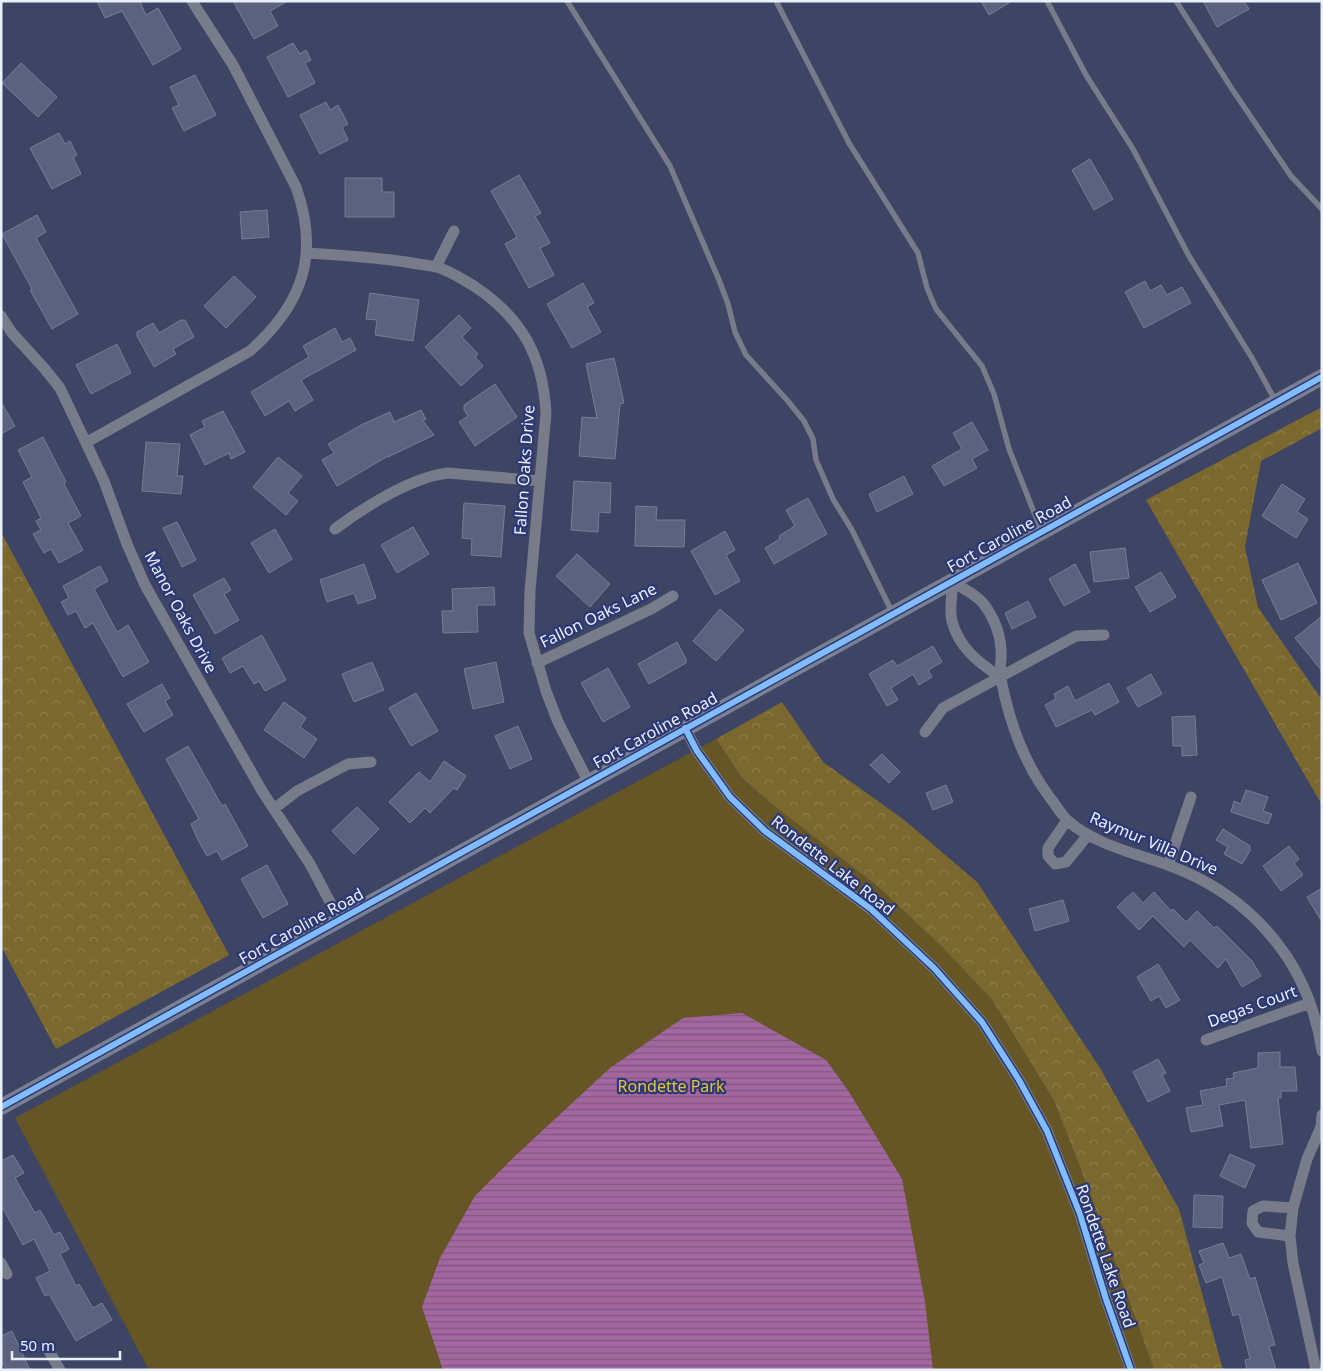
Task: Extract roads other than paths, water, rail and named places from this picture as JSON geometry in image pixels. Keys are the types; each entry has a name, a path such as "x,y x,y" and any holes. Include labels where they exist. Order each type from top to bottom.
{"street":[{"path":"87,442 250,351 266,337 286,312 296,294 307,253 306,225 302,203 296,187 233,66 192,1"},
{"path":"436,267 454,231"},
{"name":"Fallon Oaks Drive","path":"307,253 368,256 436,267 450,272 493,299 527,338 538,364 545,388 546,413 529,611 529,633 558,722 589,782"},
{"name":"Manor Oaks Drive","path":"1,316 12,333 60,388 104,481 127,544 145,585 262,791 310,864 340,920"},
{"name":"Fort Caroline Road","path":"1,1108 1322,377"},
{"path":"335,529 355,514 418,480 435,474 448,473 540,480"},
{"path":"953,582 952,620 960,640 975,660 1000,677"},
{"name":"Raymur Villa Drive","path":"953,582 982,602 996,626 1001,648 1000,677 1023,754 1038,783 1067,820 1088,834 1114,847 1194,875 1220,890 1246,909 1284,952 1301,982 1319,1031 1322,1051"},
{"name":"Fallon Oaks Lane","path":"537,662 651,610 673,596"},
{"path":"925,732 943,708 1000,677 1076,636 1104,635"},
{"name":"Rondette Lake Road","path":"686,728 697,751 730,797 765,831 871,909 934,968 982,1022 1019,1080 1047,1131 1080,1214 1106,1299 1131,1370"},
{"path":"274,808 297,791 348,764 371,762"},
{"path":"1168,865 1191,797"},
{"path":"1067,820 1048,848 1048,856 1055,864 1066,862 1088,834"},
{"name":"Degas Court","path":"1206,1040 1310,1003"},
{"path":"1316,1370 1293,1263 1290,1236 1294,1208 1307,1159 1321,1123"},
{"path":"1290,1236 1258,1232 1252,1223 1253,1211 1263,1206 1294,1208"},
{"path":"1,1263 7,1274"},
{"path":"50,1351 60,1370"}],"lane":[{"path":"567,1 670,166 719,280 736,332 746,355 804,421 813,439 816,460 833,499 852,530 893,614"},
{"path":"776,1 849,143 918,253 927,288 936,309 982,366 994,394 1010,449 1041,532"},
{"path":"1047,1 1086,75 1133,149 1189,256 1252,358 1276,402"},
{"path":"1176,1 1232,89 1291,176 1322,209"}],"park label":[{"name":"Rondette Park","path":"671,1086"}]}
